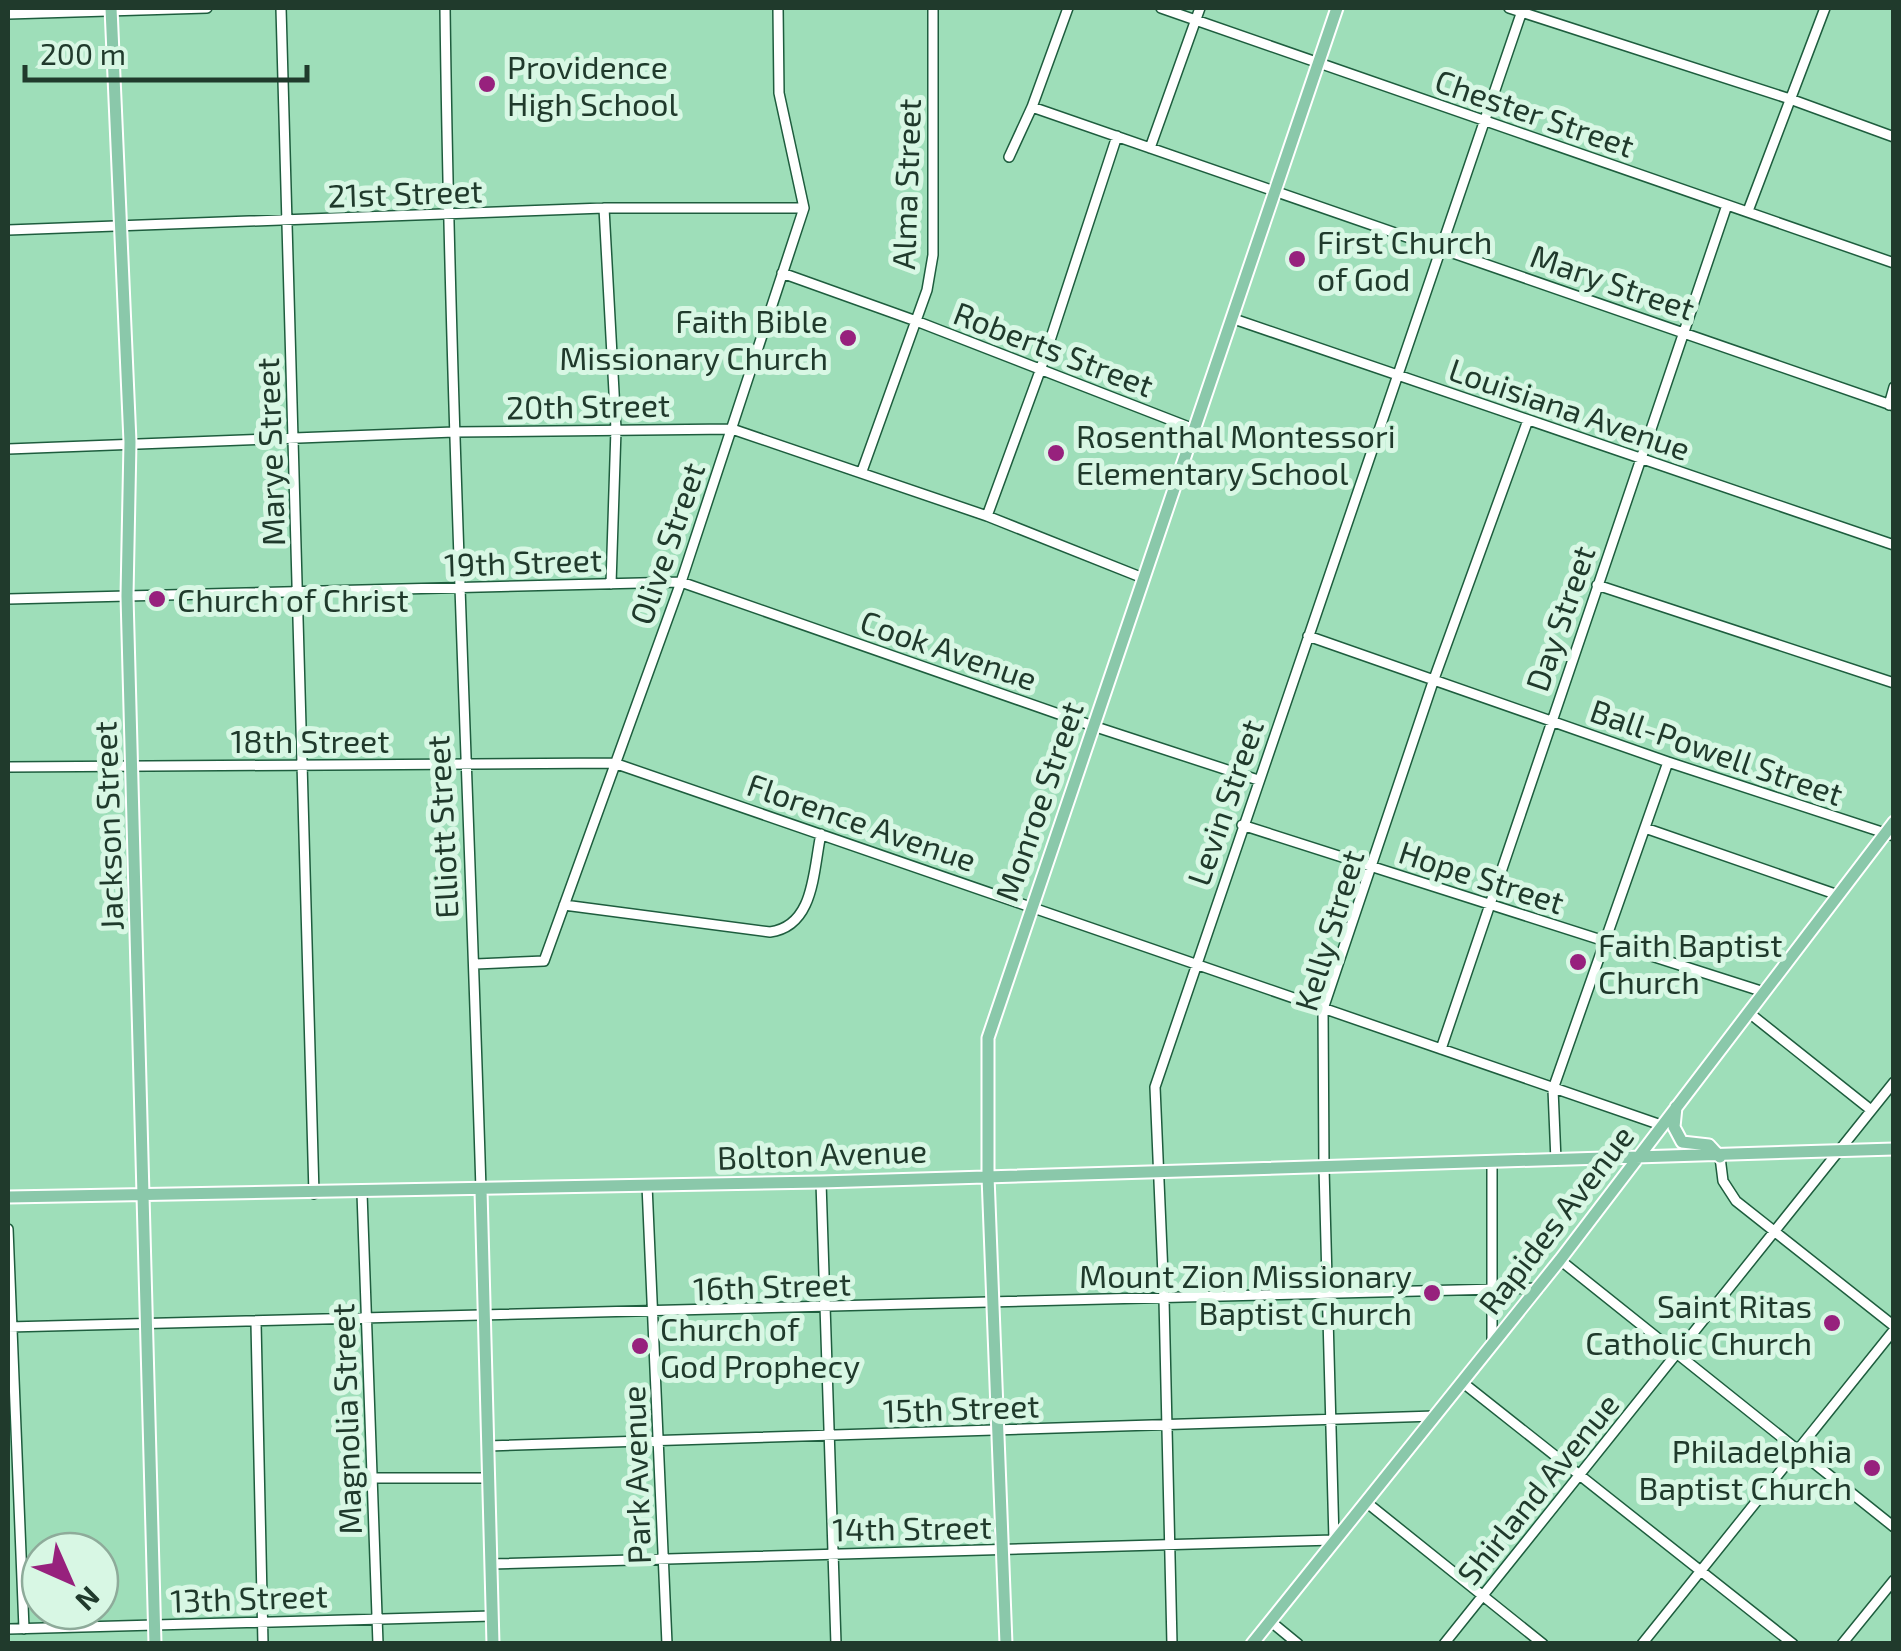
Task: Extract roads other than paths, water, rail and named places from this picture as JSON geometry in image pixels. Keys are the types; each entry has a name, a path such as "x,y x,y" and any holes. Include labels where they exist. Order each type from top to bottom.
{"main road":[{"name":"Jackson Street","path":"111,8 130,442 127,596 154,1644"},
{"name":"Monroe Street","path":"1006,1644 988,1176 988,1038 1337,8"},
{"name":"Rapides Avenue","path":"1252,1644 1560,1260 1838,895 1889,835 1894,822"},
{"path":"1676,1106 1674,1127 1682,1142 1709,1145 1720,1157"},
{"name":"Bolton Avenue","path":"8,1198 820,1182 1894,1150"},
{"name":"Elliott Street","path":"481,1190 493,1644"}],"street":[{"path":"8,14 207,8"},
{"name":"Marye Street","path":"282,8 314,1194"},
{"name":"Elliott Street","path":"445,8 464,764 476,964 481,1190"},
{"path":"778,8 780,93 804,208"},
{"name":"Alma Street","path":"862,470 926,290 933,254 933,8"},
{"path":"1009,158 1068,8"},
{"name":"Chester Street","path":"1160,8 1894,263"},
{"path":"1150,148 1200,8"},
{"path":"1509,8 1790,99 1894,138"},
{"path":"1748,211 1825,8"},
{"name":"Levin Street","path":"1172,1644 1155,1087 1523,10"},
{"name":"Mary Street","path":"1032,107 1891,406"},
{"path":"987,516 1040,371 1117,136"},
{"name":"Day Street","path":"1440,1049 1727,205"},
{"path":"604,208 616,429 611,584"},
{"name":"21st Street","path":"8,230 604,208 804,208"},
{"name":"Olive Street","path":"476,964 544,962 681,582 804,208"},
{"name":"Roberts Street","path":"782,273 916,320 1194,429"},
{"name":"Louisiana Avenue","path":"1231,318 1894,545"},
{"path":"1891,406 1894,387"},
{"name":"Kelly Street","path":"1334,1540 1323,1009 1434,679 1528,420"},
{"name":"20th Street","path":"8,449 454,432 732,428 862,470 1143,578"},
{"name":"19th Street","path":"8,600 681,582"},
{"name":"Cook Avenue","path":"681,582 1258,780"},
{"path":"1597,585 1894,683"},
{"name":"Ball-Powell Street","path":"1308,636 1889,835"},
{"path":"1556,1161 1553,1089 1668,762"},
{"name":"18th Street","path":"8,767 614,763"},
{"name":"Florence Avenue","path":"614,763 1662,1125"},
{"name":"Hope Street","path":"1242,825 1764,992"},
{"path":"1645,828 1838,895"},
{"path":"564,905 770,932 784,930 796,924 805,909 821,834"},
{"path":"1748,1012 1871,1110"},
{"name":"Shirland Avenue","path":"1444,1644 1894,1082"},
{"path":"1642,1644 1894,1328 1727,1192 1720,1157"},
{"path":"1492,1162 1492,1345"},
{"path":"820,1182 836,1644"},
{"name":"Park Avenue","path":"648,1185 667,1644"},
{"name":"Magnolia Street","path":"362,1193 378,1644"},
{"path":"8,1230 20,1548"},
{"path":"1560,1260 1894,1527"},
{"name":"16th Street","path":"9,1328 1538,1288"},
{"path":"256,1323 263,1644"},
{"path":"1462,1382 1793,1644"},
{"name":"15th Street","path":"488,1446 1435,1416"},
{"path":"372,1478 487,1478"},
{"path":"1366,1502 1542,1644"},
{"name":"14th Street","path":"491,1564 1334,1540"},
{"path":"1842,1644 1894,1580"},
{"name":"13th Street","path":"120,1626 492,1616"},
{"path":"1270,1621 1298,1644"}],"place":[{"name":"Providence High School","path":"487,84"},
{"name":"First Church of God","path":"1297,259"},
{"name":"Faith Bible Missionary Church","path":"848,338"},
{"name":"Rosenthal Montessori Elementary School","path":"1056,453"},
{"name":"Church of Christ","path":"157,599"},
{"name":"Faith Baptist Church","path":"1578,962"},
{"name":"Mount Zion Missionary Baptist Church","path":"1432,1293"},
{"name":"Saint Ritas Catholic Church","path":"1832,1323"},
{"name":"Church of God Prophecy","path":"640,1346"},
{"name":"Philadelphia Baptist Church","path":"1872,1468"}]}
